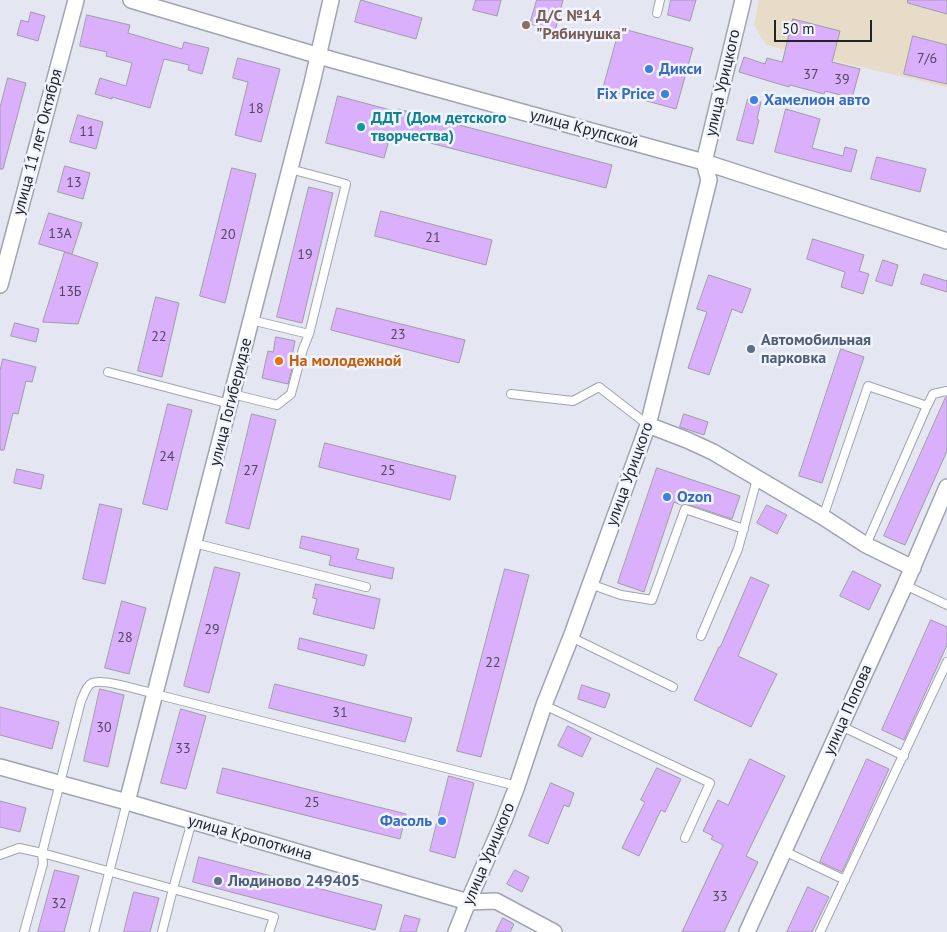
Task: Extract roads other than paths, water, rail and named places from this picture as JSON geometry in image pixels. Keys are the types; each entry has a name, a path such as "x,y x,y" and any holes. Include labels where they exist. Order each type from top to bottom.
{"street":[{"name":"улица 11 лет Октября","path":"0,285 76,0"},
{"name":"улица Крупской","path":"131,0 318,56 704,162 947,241"},
{"name":"улица Гогиберидзе","path":"127,802 290,169 331,0"},
{"name":"улица Урицкого","path":"456,932 518,786 544,705 648,424 709,180 704,162 743,0"},
{"path":"648,424 713,452 823,517 866,545 913,568"},
{"name":"улица Попова","path":"747,932 913,568 947,487"},
{"name":"улица Кропоткина","path":"0,767 127,802 468,902 496,901 554,932"}],"lane":[{"path":"657,13 660,0"},
{"path":"108,372 231,399 277,406 291,394 309,334 346,184 290,169"},
{"path":"251,320 309,334"},
{"path":"823,517 868,386 927,406"},
{"path":"511,394 573,401 599,387 648,424"},
{"path":"866,545 933,394 947,391"},
{"path":"701,636 738,549 758,478"},
{"path":"590,584 621,595 652,600 685,509 744,529"},
{"path":"194,543 366,587"},
{"path":"905,585 947,605"},
{"path":"570,637 673,687"},
{"path":"820,932 947,662"},
{"path":"24,932 43,864 42,853 81,700 88,686 93,682 107,683 155,694 518,786"},
{"path":"544,705 710,783 685,838"},
{"path":"841,726 904,756"},
{"path":"94,932 127,802"},
{"path":"162,932 192,821"},
{"path":"0,855 19,848 42,853 274,917 269,932"},
{"path":"784,851 845,880"}],"place":[{"name":"Д/С №14 \"Рябинушка\"","path":"526,25"},
{"name":"Дикси","path":"649,69"},
{"name":"Fix Price","path":"665,94"},
{"name":"Хамелион авто","path":"754,100"},
{"name":"ДДТ (Дом детского творчества)","path":"361,127"},
{"name":"Автомобильная парковка","path":"751,349"},
{"name":"На молодежной","path":"279,361"},
{"name":"Ozon","path":"667,497"},
{"name":"Фасоль","path":"442,821"},
{"name":"Людиново 249405","path":"218,881"}]}
